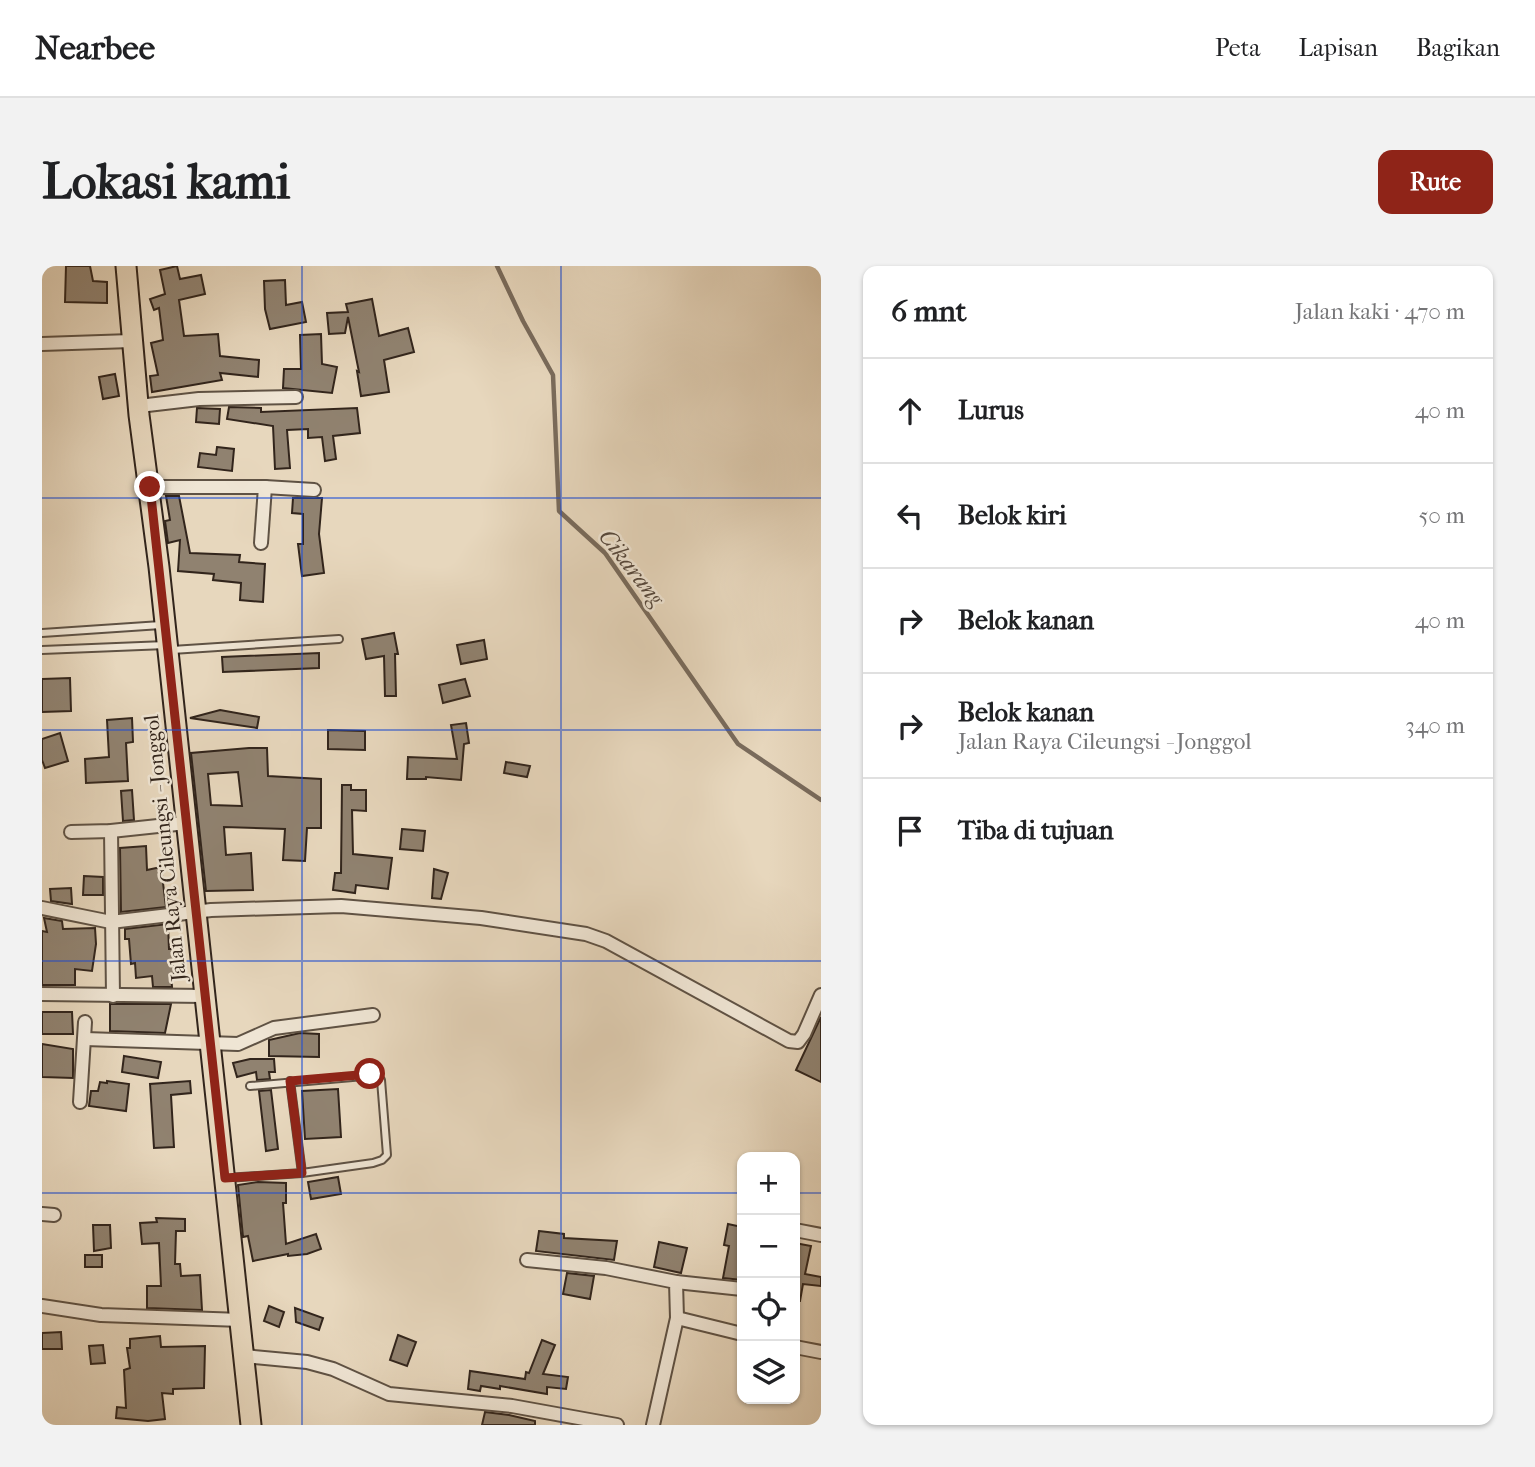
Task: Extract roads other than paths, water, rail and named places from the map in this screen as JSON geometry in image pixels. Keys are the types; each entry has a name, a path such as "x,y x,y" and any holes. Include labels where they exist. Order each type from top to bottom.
{"main road":[{"name":"Jalan Raya Cileungsi - Jonggol","path":"126,266 131,341 150,487 251,1425"}],"street":[{"path":"42,344 131,341"},
{"path":"139,406 199,399 296,397"},
{"path":"150,487 265,487 314,490"},
{"path":"261,543 265,487"},
{"path":"71,832 111,831 186,823"},
{"path":"111,831 113,996"},
{"path":"42,908 111,922 196,912 341,906 481,918 586,934 607,941 789,1041 798,1042 804,1034 821,995"},
{"path":"42,994 204,996"},
{"path":"85,1039 238,1044 274,1028 373,1015"},
{"path":"80,1102 85,1022"},
{"path":"800,1231 821,1235"},
{"path":"527,1260 606,1268 676,1282 737,1288"},
{"path":"653,1425 677,1318 676,1282"},
{"path":"42,1306 101,1315 240,1320"},
{"path":"677,1318 737,1333"},
{"path":"800,1348 821,1352"},
{"path":"244,1356 307,1362 334,1369 389,1394 512,1406 617,1425"}],"lane":[{"path":"42,633 163,625"},
{"path":"42,650 166,648 340,639"},
{"path":"225,1178 302,1173 373,1163 387,1155 380,1080 375,1075 250,1086"},
{"path":"290,1081 302,1173"}],"waterway":[{"name":"Cikarang","path":"497,266 553,375 559,511 605,553 738,744 821,800"}]}
